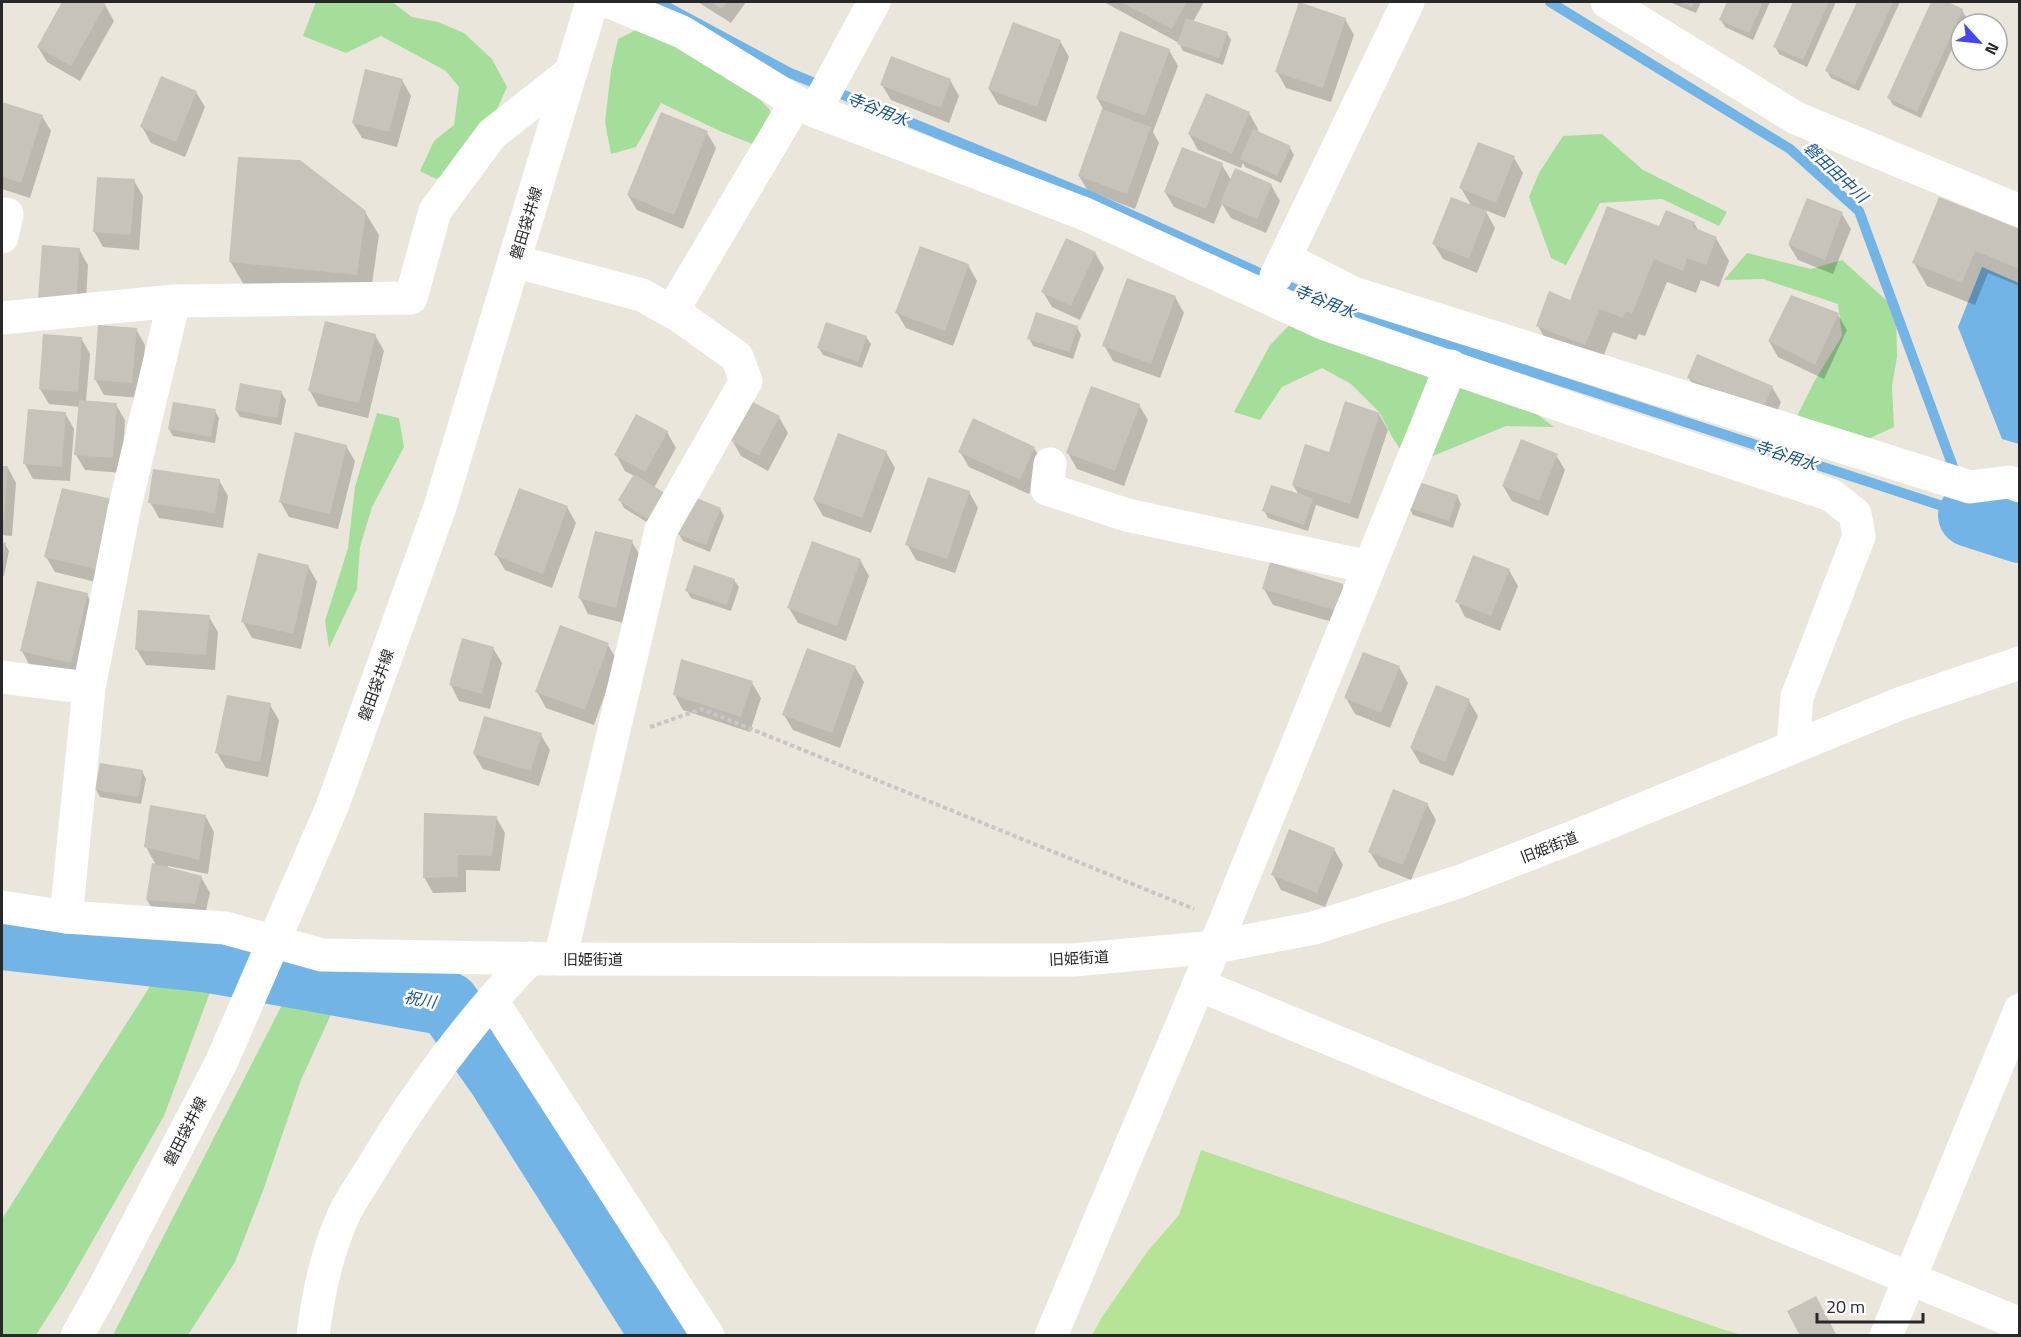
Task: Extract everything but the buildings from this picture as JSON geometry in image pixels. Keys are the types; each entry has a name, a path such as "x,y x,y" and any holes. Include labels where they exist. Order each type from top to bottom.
{"street":[{"name":"磐田袋井線","path":"77,1335 106,1284 220,1063 332,807 440,507 592,2"},
{"path":"610,2 682,32 806,107 1085,214 1324,324 1831,495 1855,514 1859,536 1797,697 1793,747"},
{"path":"681,317 677,303 874,2"},
{"path":"1266,297 1408,2"},
{"path":"1607,2 1796,118 2019,211"},
{"path":"2,318 174,301 411,298 435,211 492,134 571,72"},
{"path":"1285,258 1353,293 1970,487 2009,482 2019,486"},
{"path":"313,1335 325,1265 345,1212 391,1137 446,1058 507,983 546,959 612,740 661,530 746,381 737,357 681,317 642,295 514,261"},
{"path":"66,917 90,688 124,510 174,301"},
{"path":"1051,1335 1220,935 1451,366"},
{"path":"1050,464 1047,489 1115,511 1370,567"},
{"name":"旧姫街道","path":"2,907 66,917 225,928 322,955 546,959 1073,960 1220,935 1314,928 1458,882 1899,704 2019,663"},
{"path":"2,677 90,688"},
{"path":"1199,985 2019,1324"},
{"path":"492,1001 708,1335"},
{"path":"1886,1335 2019,1010"}],"path":[{"path":"612,740 702,709 1220,935"}],"green space":[{"path":"316,2 392,2 412,17 438,22 464,33 492,59 507,87 476,156 436,179 420,171 434,141 454,125 459,87 446,71 381,36 346,53 303,36"},
{"path":"636,30 679,42 752,91 770,110 768,150 722,132 661,103 636,147 611,154 605,122 611,70 618,39"},
{"path":"1602,134 1643,170 1727,212 1719,226 1662,199 1600,203 1566,265 1551,258 1529,197 1539,173 1563,136"},
{"path":"1747,253 1811,269 1842,260 1896,309 1897,357 1892,386 1894,427 1864,441 1795,420 1815,380 1842,336 1838,304 1763,279 1724,280"},
{"path":"1301,313 1525,405 1554,427 1506,426 1411,465 1392,437 1380,413 1351,384 1322,368 1282,387 1260,420 1234,412 1270,345"},
{"path":"377,413 399,418 404,447 372,507 360,547 357,589 329,648 325,621 348,548 355,487"},
{"path":"161,969 216,976 164,1116 64,1291 36,1335 2,1335 2,1219"},
{"path":"319,981 334,1008 301,1080 264,1188 235,1262 188,1335 113,1335 286,997"},
{"path":"1201,1150 1742,1335 1092,1335 1147,1252 1179,1215"}],"water":[{"path":"1982,267 2019,283 2019,444 2002,439 1958,327"}],"waterway":[{"name":"寺谷用水","path":"658,2 790,73 1090,196 1337,308 1970,515"},
{"name":"磐田田中川","path":"1550,2 1790,149 1859,211 1956,475"},
{"name":"寺谷用水","path":"1970,515 2020,531"},
{"name":"祝川","path":"2,938 210,961 448,1004 498,1075 663,1336"}]}
